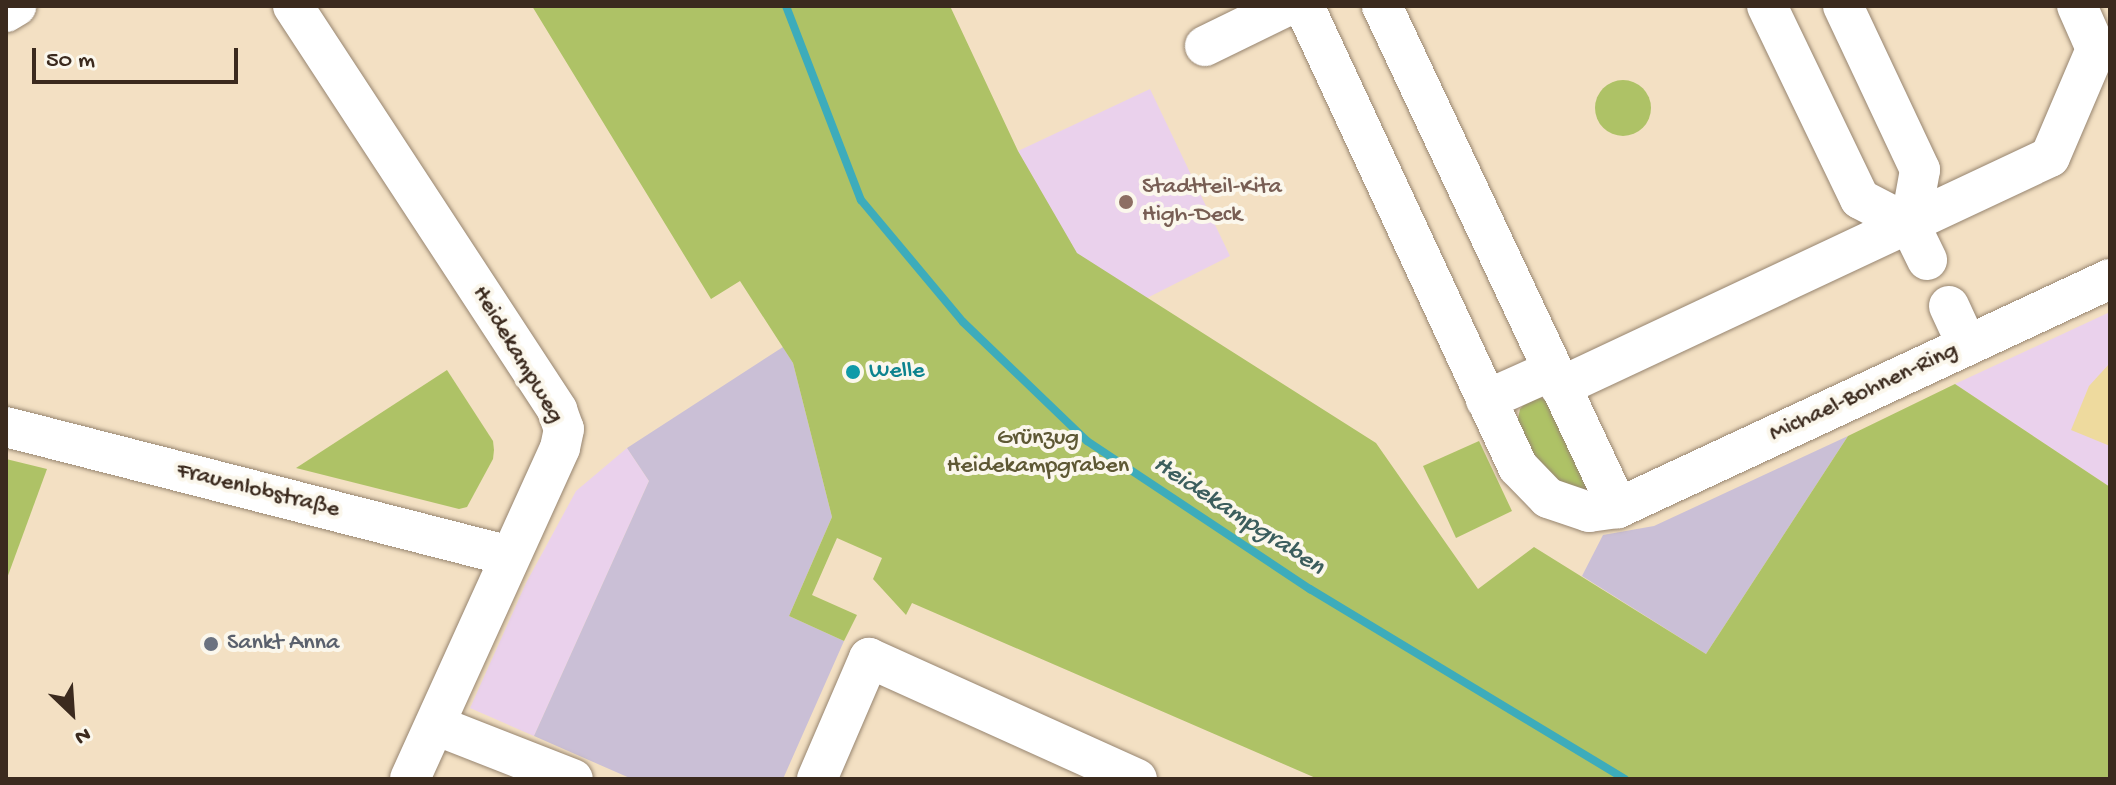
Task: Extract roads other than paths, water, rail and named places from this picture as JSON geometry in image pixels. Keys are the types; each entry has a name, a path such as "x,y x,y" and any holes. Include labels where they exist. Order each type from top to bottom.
{"street":[{"path":"6,12 16,6"},
{"name":"Heidekampweg","path":"293,6 557,410 564,429 560,448 410,779"},
{"path":"1205,46 1287,6"},
{"name":"Michael-Bohnen-Ring","path":"1304,6 1518,467 1548,498 1589,512 1618,508 2110,279"},
{"path":"1382,6 1618,508"},
{"path":"1767,6 1860,199 1918,242"},
{"path":"1843,6 1920,170 1918,242"},
{"path":"1486,400 1557,378 1918,242 2050,157 2096,49 2077,6"},
{"path":"1949,306 1967,345"},
{"name":"Frauenlobstraße","path":"6,427 510,556"},
{"path":"817,779 869,658 1137,779"},
{"path":"435,725 573,779"}],"waterway":[{"name":"Heidekampgraben","path":"786,6 861,200 963,322 1087,441 1310,589 1625,779"}],"place":[{"name":"Stadtteil-Kita High-Deck","path":"1126,202"},
{"name":"Welle","path":"853,372"},
{"name":"Sankt Anna","path":"211,644"}],"park label":[{"name":"Grünzug Heidekampgraben","path":"1038,453"}]}
